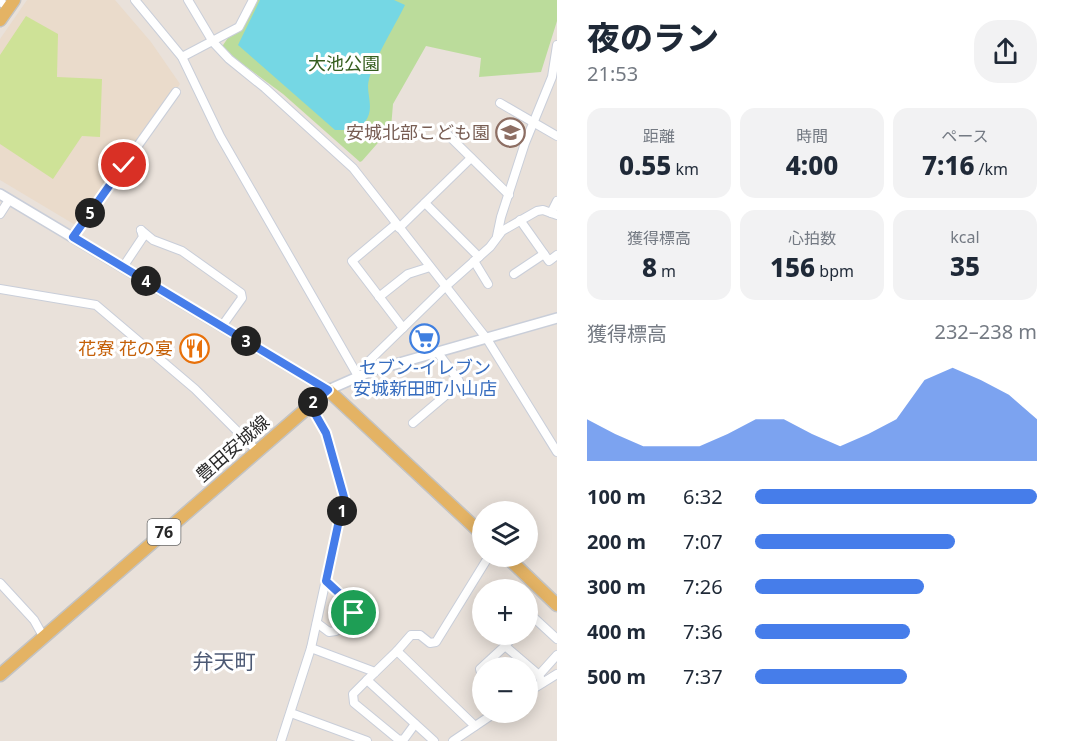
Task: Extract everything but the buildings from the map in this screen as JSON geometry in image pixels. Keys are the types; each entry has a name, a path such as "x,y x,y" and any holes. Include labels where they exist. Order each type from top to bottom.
{"main road":[{"path":"0,20 8,3"},
{"path":"328,390 472,525"},
{"name":"豊田安城線","path":"0,675 328,390"},
{"path":"517,567 557,605"}],"street":[{"path":"135,0 182,57 220,136 358,376"},
{"path":"189,0 213,42 229,59 265,88 353,168 487,339 557,452"},
{"path":"182,57 239,27 253,0"},
{"path":"497,237 533,123 554,77 557,45"},
{"path":"73,237 177,93"},
{"path":"501,103 557,136"},
{"path":"446,133 509,195"},
{"path":"403,328 352,261 425,203 471,158"},
{"path":"0,194 328,390 371,371 557,318"},
{"path":"0,214 9,200"},
{"path":"371,371 366,364 490,247 502,231 537,211 554,214 557,201"},
{"path":"425,203 476,259 488,284"},
{"path":"520,220 549,261 557,255"},
{"path":"123,267 143,237 141,230 153,240 182,251 241,293 242,298 222,326"},
{"path":"514,274 544,254"},
{"path":"379,297 408,274 430,267"},
{"path":"0,289 96,305 195,389 257,451"},
{"path":"413,423 459,384 438,353"},
{"path":"282,741 311,648 344,497 326,433 310,405"},
{"path":"415,724 404,739 399,740 354,703 353,694 411,635 420,635 430,643 436,642 482,567"},
{"path":"317,623 329,632 336,631 354,613 353,606 326,581"},
{"path":"0,583 34,620 44,636"},
{"path":"538,622 557,639"},
{"path":"493,657 505,646 541,679"},
{"path":"311,648 375,672"},
{"path":"397,651 476,726"},
{"path":"538,682 557,655"},
{"path":"541,679 557,674"},
{"path":"367,680 434,741"},
{"path":"291,712 368,741"},
{"path":"453,741 480,723"}],"shaded area":[{"path":"27,0 115,0 151,42 180,84 77,226 0,180 0,39"}],"green space":[{"name":"大池公園","path":"254,0 557,0 557,21 541,72 479,77 481,58 426,46 393,104 391,128 360,162 283,94 221,48"},
{"path":"26,16 58,34 57,77 102,79 100,137 82,136 53,179 0,144 0,55"}],"water":[{"path":"260,0 394,0 405,5 373,68 368,86 369,113 362,125 351,129 335,130 238,45"}],"place":[{"name":"安城北部こども園","path":"511,132"},
{"name":"セブン-イレブン 安城新田町小山店","path":"425,338"},
{"name":"花寮 花の宴","path":"194,348"}],"district":[{"name":"弁天町","path":"224,661"}],"route":[{"path":"124,165 73,237 328,390 310,405 326,433 344,497 326,581 353,606 354,613"}]}
